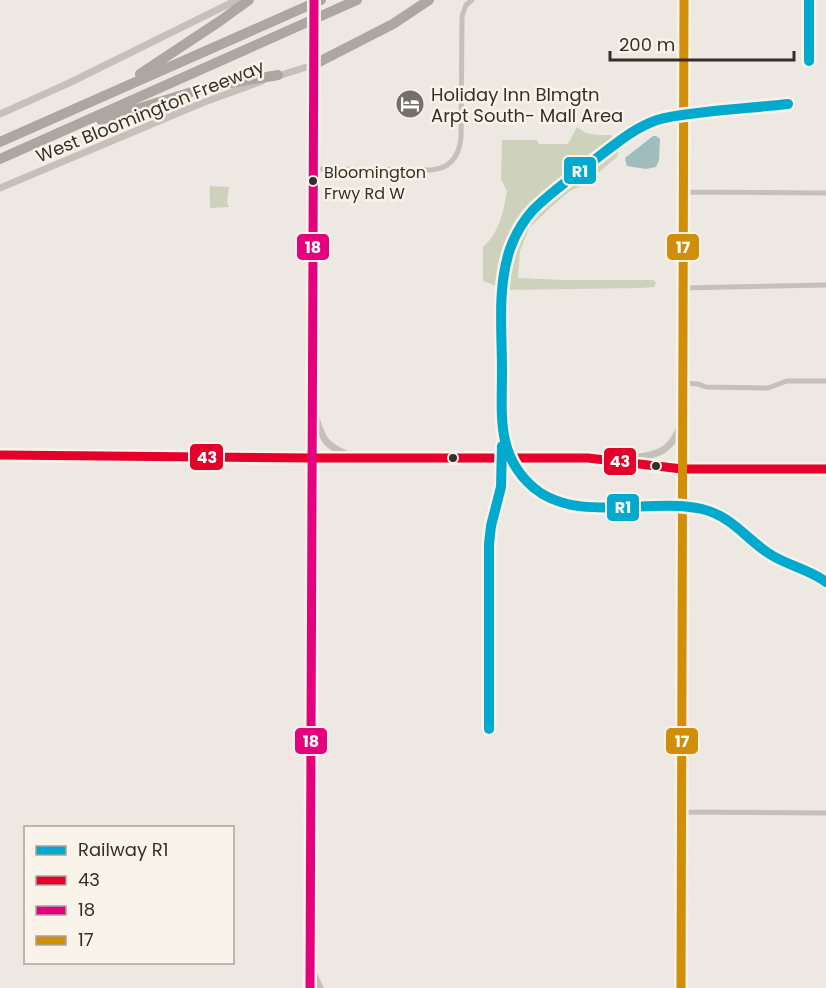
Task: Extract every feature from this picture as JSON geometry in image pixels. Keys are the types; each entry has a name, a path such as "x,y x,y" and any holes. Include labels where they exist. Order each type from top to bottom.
{"highway":[{"path":"112,92 249,0"},
{"path":"0,142 321,0"},
{"path":"0,159 357,0"},
{"path":"313,65 393,24 429,0"},
{"path":"54,134 208,87 278,75"}],"street":[{"path":"0,114 69,83 237,0"},
{"path":"310,988 314,0"},
{"path":"312,169 430,170 444,168 453,161 459,152 461,138 461,21 463,10 472,0"},
{"path":"681,988 684,0"},
{"name":"West Bloomington Freeway","path":"0,188 202,103 278,75 313,65"},
{"path":"683,192 826,193"},
{"path":"682,288 826,285"},
{"path":"682,383 706,387 768,388 787,381 826,381"},
{"path":"312,404 326,443 333,449 355,458"},
{"path":"617,460 658,453 674,441 682,421"},
{"path":"0,454 311,458 575,458 617,460 682,469 826,469"},
{"path":"681,812 826,813"},
{"path":"305,988 310,964"},
{"path":"310,964 320,988"}],"green space":[{"path":"577,127 586,133 611,135 620,146 617,157 585,184 570,191 529,228 520,251 518,278 653,280 656,283 654,287 507,290 483,281 483,247 497,228 507,191 501,180 502,140 537,140 539,144 568,144"},
{"path":"210,186 229,187 227,202 229,207 210,208"}],"water":[{"path":"653,136 660,139 659,160 656,167 646,169 627,166 625,158"}],"rail line":[{"name":"R1","path":"809,0 809,61"},
{"name":"R1","path":"788,104 682,115 663,118 648,124 613,145 533,210 512,244 503,278 502,419 507,449 513,462 534,488 551,499 571,505 593,507 682,506 702,509 732,523 773,556 826,582"},
{"name":"R1","path":"489,729 489,544 501,487 502,446"}],"transit line":[{"name":"18","path":"310,988 314,0"},
{"name":"17","path":"681,988 684,0"},
{"name":"43","path":"0,455 588,458 682,469 826,469"}],"place":[{"name":"Holiday Inn Blmgtn Arpt South- Mall Area","path":"410,104"},
{"name":"Bloomington Frwy Rd W","path":"313,181"}]}
